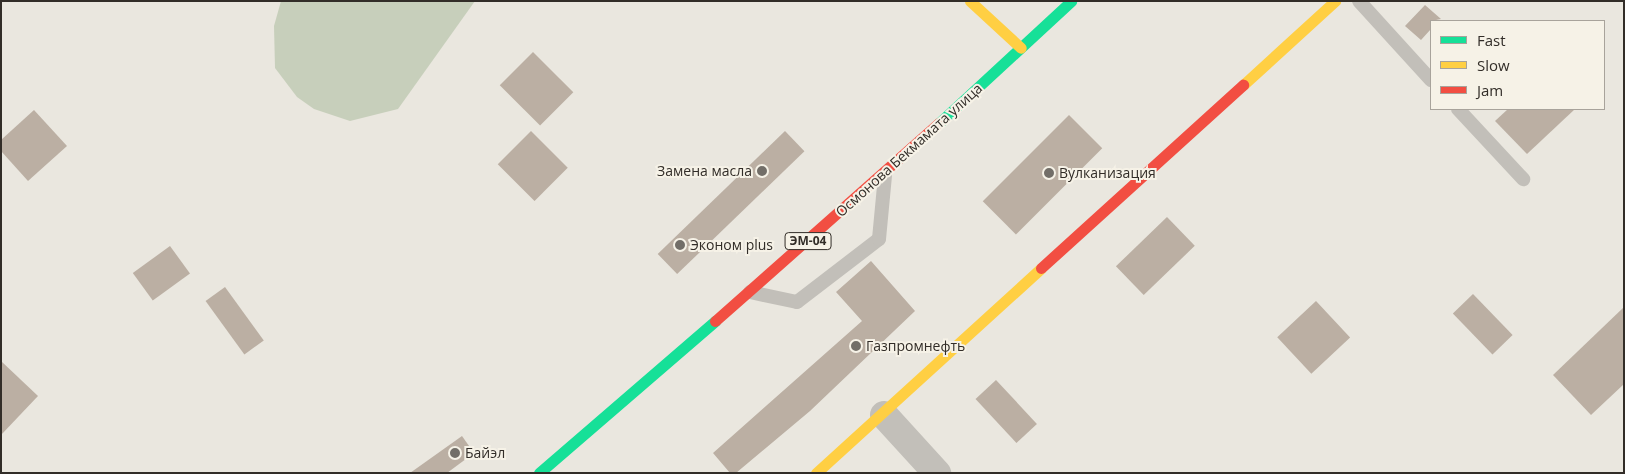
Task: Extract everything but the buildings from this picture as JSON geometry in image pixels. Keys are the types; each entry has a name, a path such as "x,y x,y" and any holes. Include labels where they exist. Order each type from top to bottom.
{"main road":[{"path":"970,1 1021,48"},
{"name":"Осмонова Бекмамата улица","path":"539,473 886,174 1071,1"},
{"path":"816,473 884,415 1132,182 1335,1"}],"street":[{"path":"884,415 938,473"}],"lane":[{"path":"1360,1 1430,79"},
{"path":"1459,110 1522,179"},
{"path":"750,292 797,302 879,240 886,174"}],"green space":[{"path":"281,1 475,1 398,109 350,121 314,109 297,97 275,68 274,26"}],"traffic: fast":[{"path":"939,123 1071,1"},
{"path":"539,473 715,321"}],"traffic: slow":[{"path":"970,1 1021,48"},
{"path":"1243,85 1335,1"},
{"path":"816,473 1041,268"}],"traffic: jam":[{"path":"1041,268 1243,85"},
{"path":"715,321 939,123"}],"place":[{"name":"Замена масла","path":"762,171"},
{"name":"Вулканизация","path":"1049,173"},
{"name":"Эконом plus","path":"680,245"},
{"name":"Газпромнефть","path":"856,346"},
{"name":"Байэл","path":"455,453"}]}
